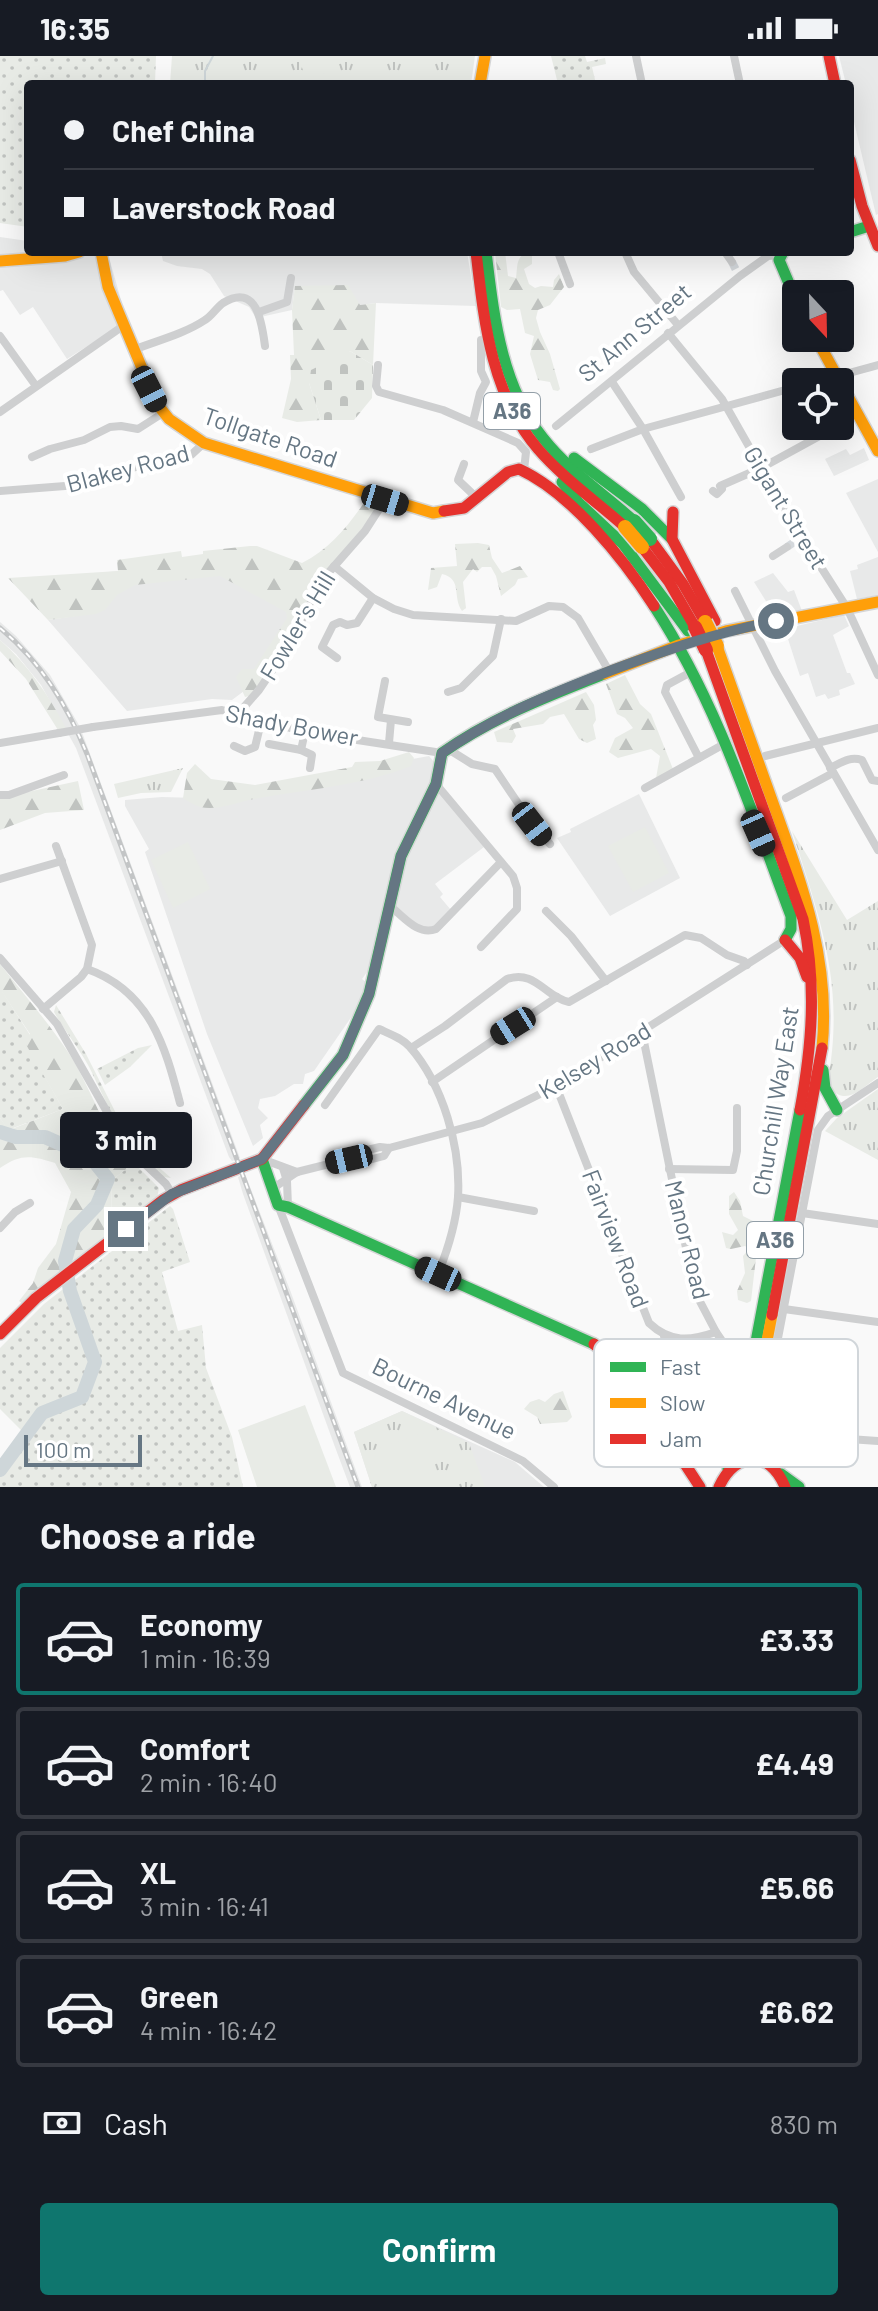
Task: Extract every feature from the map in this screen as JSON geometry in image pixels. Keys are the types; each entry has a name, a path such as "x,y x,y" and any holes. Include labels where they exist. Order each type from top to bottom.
{"main road":[{"path":"481,80 485,56"},
{"path":"491,80 494,56"},
{"path":"829,56 834,80"},
{"path":"854,174 878,246"},
{"path":"854,231 869,226"},
{"path":"0,255 24,253"},
{"path":"0,261 65,256"},
{"name":"Tollgate Road","path":"102,256 107,285 149,389 163,413 204,443 433,513 461,510 508,472 524,470"},
{"name":"Churchill Way East","path":"477,256 487,331 500,380 522,428 630,524 701,625 817,933 825,990 823,1045 767,1339"},
{"name":"Churchill Way East","path":"487,256 507,370 524,410 547,451"},
{"path":"776,256 787,280"},
{"path":"854,407 878,451"},
{"path":"547,451 600,476 672,539"},
{"path":"547,451 578,502 701,625"},
{"path":"524,470 596,528 646,594 679,645 726,743 791,916 791,929 785,940 804,966 815,1009"},
{"path":"673,512 672,539 701,625"},
{"path":"0,1334 49,1289 172,1194 262,1159 343,1055 369,994 401,856 436,784 445,751 463,738 529,705 679,645 753,626 878,602"},
{"name":"Churchill Way East","path":"728,694 803,919 811,958 815,1009 797,1126 757,1339"},
{"path":"823,1045 824,1084 837,1110"},
{"name":"Bourne Avenue","path":"262,1159 272,1189 283,1206"},
{"path":"283,1206 594,1344"},
{"path":"687,1467 700,1487"},
{"path":"778,1473 799,1487"},
{"path":"709,1487 723,1478"}],"street":[{"path":"636,56 641,80"},
{"path":"734,56 739,80"},
{"path":"560,256 570,284"},
{"path":"627,256 634,272 678,325"},
{"path":"728,256 736,269"},
{"name":"St Ann Street","path":"556,426 678,325 736,269 770,256"},
{"path":"259,312 287,302 291,278"},
{"path":"133,350 205,320 229,300 244,299 256,306 259,312 265,346"},
{"path":"0,412 123,326"},
{"name":"Gigant Street","path":"668,333 726,406 800,539 847,608 878,675"},
{"path":"0,336 36,386"},
{"path":"473,422 486,382 481,368 481,340"},
{"path":"378,365 376,386 379,392 424,403 473,422 524,448 527,457 524,470"},
{"path":"854,371 878,365"},
{"path":"612,382 643,429 681,497"},
{"path":"591,449 643,429 782,391"},
{"path":"32,457 84,440 110,427 138,429 163,413"},
{"path":"713,491 717,494 722,489 720,486 761,468 858,415"},
{"name":"Blakey Road","path":"0,491 78,485 131,468 191,455 204,443"},
{"path":"464,464 458,480 478,499"},
{"name":"Fowler's Hill","path":"238,714 286,650 314,592 376,518 385,500"},
{"path":"623,544 654,521 673,512"},
{"path":"773,556 787,547"},
{"path":"334,566 373,598 413,615 520,620 549,606 568,609 583,626 609,671"},
{"path":"735,591 761,645 878,850"},
{"path":"337,658 322,647 333,625 340,622 347,625 357,623 373,598"},
{"path":"461,699 453,691 498,657 501,619"},
{"path":"691,672 664,688 699,758"},
{"path":"385,681 378,717 408,722"},
{"name":"Shady Bower","path":"0,743 212,711 238,714 305,732 445,751 472,764 495,769 532,824 550,844"},
{"path":"389,743 391,720"},
{"path":"234,746 245,751 255,747 261,722"},
{"path":"765,756 878,728"},
{"path":"301,750 305,732"},
{"path":"645,788 726,743"},
{"path":"269,744 312,755 310,768"},
{"path":"786,798 847,759 862,760 872,780 878,781"},
{"path":"0,795 9,795 64,775"},
{"path":"436,784 513,876 517,888 517,909 481,947"},
{"path":"43,1009 74,985 87,969 92,945 56,846"},
{"path":"0,879 62,861"},
{"path":"390,906 420,930 429,932 436,929 501,862"},
{"path":"546,911 571,936 606,981"},
{"path":"411,1048 507,979 516,976 530,978 569,1002 685,935 701,938 747,965"},
{"name":"Kelsey Road","path":"272,1189 297,1172 349,1159 359,1152 389,1148 492,1119 556,1086 785,940"},
{"path":"0,958 57,1024 127,1147 166,1184 172,1194"},
{"path":"87,969 105,975 115,983 138,1004 158,1031 180,1103"},
{"path":"432,1082 557,997"},
{"path":"325,1105 379,1029 402,1039 411,1048 432,1082 451,1131 456,1154 458,1197 454,1225 438,1274"},
{"name":"Manor Road","path":"642,1032 695,1292 721,1339"},
{"path":"778,1339 818,1130 822,1122 837,1110 878,1083"},
{"name":"Fairview Road","path":"556,1086 645,1316 664,1336 681,1339"},
{"path":"669,1169 733,1170 737,1151 737,1108"},
{"name":"Kelsey Road","path":"262,1159 297,1172"},
{"path":"283,1168 287,1181 283,1206"},
{"path":"458,1197 534,1211"},
{"path":"0,1228 15,1212 30,1203"},
{"name":"Bourne Avenue","path":"283,1206 343,1373 523,1461 554,1487"},
{"path":"802,1213 878,1224"},
{"path":"784,1309 878,1322"},
{"name":"Fairview Road","path":"691,1339 716,1332"},
{"path":"858,1440 878,1441"}],"shaded area":[{"path":"839,56 878,56 876,215 854,122 854,80 845,80"},
{"path":"0,237 24,240 24,256 44,259 99,256 110,261 127,321 67,359 33,307 20,315 3,290 0,291"},
{"path":"162,256 468,256 476,306 360,305 309,288 295,287 292,310 256,318 249,307 224,296 210,274 202,269 163,261"},
{"path":"864,448 869,460 834,476 825,459 846,449 850,455"},
{"path":"878,479 878,552 846,493"},
{"path":"878,557 878,595 857,599 850,571"},
{"path":"222,561 301,606 268,673 232,700 212,699 127,711 48,620 95,613 88,574"},
{"path":"773,573 788,592 794,590 802,611 771,616 769,606 754,582"},
{"path":"844,615 849,626 833,635 847,673 850,673 855,684 839,690 840,695 828,699 825,694 816,697 808,673 800,676 788,639 788,628"},
{"path":"0,622 50,675 80,727 240,1158 232,1161 229,1157 76,748 41,685 0,640"},
{"path":"429,756 434,762 438,791 484,847 435,884 443,894 440,897 451,910 433,928 421,927 389,901 375,961 362,979 367,983 359,1006 314,1071 305,1074 303,1084 294,1084 275,1096 260,1099 258,1108 268,1118 260,1125 263,1138 253,1146 207,1034 145,852 149,849 125,806 125,800 197,798"},
{"path":"639,794 680,878 610,916 557,838"},
{"path":"245,1174 362,1487 350,1487 335,1447 243,1194 238,1177"},
{"path":"402,1411 515,1462 544,1487 372,1487 354,1432"}],"green space":[{"path":"0,56 156,56 155,80 24,80 24,226 0,223"},
{"path":"172,56 475,56 472,80 170,80"},
{"path":"298,56 336,56 340,68 306,79"},
{"path":"551,56 585,56 587,62 605,58 606,64 592,67 595,80 557,80"},
{"path":"495,256 506,256 508,276 516,278 520,258 532,256 532,264 524,269 529,284 535,288 553,287 559,274 564,287 550,305 538,310 536,318 550,354 558,391 553,390 550,382 538,380 530,354 534,336 525,333 520,309 501,307"},
{"path":"348,285 360,305 376,303 373,365 350,351 309,383 321,420 297,422 282,418 291,379 290,355 294,355 292,310 295,286"},
{"path":"350,351 373,365 372,398 354,420 321,420 309,383 311,370"},
{"path":"366,500 378,505 377,511 320,578 273,667 245,697 236,677 242,669 254,669 287,618 286,612 220,576 135,585 117,595 105,610 96,614 48,620 8,578 118,571 117,560 181,551 182,557 203,554 203,551 250,546 302,563 338,536"},
{"path":"455,544 489,545 492,558 502,573 520,566 528,577 518,579 501,596 491,567 482,567 477,572 473,569 463,582 466,608 462,611 455,584 448,576 442,574 437,587 428,590 431,568 457,566"},
{"path":"0,640 37,681 66,728 58,730 26,679 0,651"},
{"path":"625,675 640,704 651,714 673,769 656,778 660,756 651,749 618,758 609,752 615,738 633,728 617,714 606,684"},
{"path":"586,692 594,705 596,739 587,743 579,739 564,714 550,717 543,724 513,729 516,736 512,743 497,742 494,732"},
{"path":"409,752 414,758 411,766 353,783 214,808 200,807 183,798 187,773 195,764 211,779 255,785 352,767 355,762 380,761"},
{"path":"183,768 171,792 118,798 114,784"},
{"path":"78,781 84,810 45,813 0,830 0,798"},
{"path":"645,827 669,873 633,892 608,846"},
{"path":"792,831 847,920 878,901 878,1077 846,1096 834,1092 827,1085 834,1017 828,956"},
{"path":"188,842 210,889 173,908 151,860"},
{"path":"0,964 68,1052 105,1124 134,1163 112,1180 111,1217 116,1231 23,1304 19,1301 56,1244 71,1192 55,1163 26,1157 0,1168 0,1118 9,1130 63,1109 24,1041 30,1034 0,989"},
{"path":"0,988 30,1035 25,1041 63,1109 8,1130 0,1118"},
{"path":"56,1005 86,1054 127,1135 171,1178 158,1174 133,1149 88,1065 54,1012"},
{"path":"152,1045 130,1067 105,1085 97,1069 138,1048"},
{"path":"878,1089 878,1160 825,1131 837,1118"},
{"path":"134,1163 159,1188 157,1198 116,1231 111,1217 112,1180"},
{"path":"734,1192 740,1201 743,1216 763,1226 764,1232 757,1249 751,1301 747,1303 738,1300 737,1291 745,1273 743,1256 749,1249 745,1246 726,1248 722,1232 733,1235 738,1230 729,1214 729,1196"},
{"path":"170,1206 190,1262 162,1272 178,1331 202,1325 206,1368 232,1437 243,1487 0,1487 0,1461 22,1431 0,1409 0,1348 44,1304"},
{"path":"563,1391 572,1417 567,1422 540,1424 537,1417 524,1409 530,1402 539,1399 545,1402"},
{"path":"305,1405 336,1487 257,1487 238,1430"},
{"path":"402,1411 469,1443 485,1487 372,1487 354,1432"},
{"path":"423,1433 442,1487 384,1487 371,1451"}],"waterway":[{"path":"205,80 205,71 213,56"},
{"path":"0,1132 16,1137 45,1137 92,1159 108,1179 97,1205 74,1229 65,1261 70,1291 95,1362 82,1397 42,1413 0,1470"}],"tunnel":[{"path":"732,262 736,270"},
{"path":"787,547 797,540"}],"railway":[{"path":"0,628 28,655 51,685 71,718 87,754 358,1487"}],"traffic: fast":[{"path":"854,231 869,226"},
{"path":"486,256 502,350 529,417 564,461 634,521"},
{"path":"781,256 779,260 788,280"},
{"path":"574,458 642,509 672,539"},
{"path":"562,482 578,502 623,544 688,631"},
{"path":"634,521 650,539"},
{"path":"654,606 696,680 746,796 791,916 791,929 785,940"},
{"path":"304,1105 343,1055 369,994 401,856 436,784 442,753 500,718 604,674"},
{"path":"823,1070 825,1088 837,1110"},
{"path":"757,1339 800,1110"},
{"path":"262,1159 278,1205 594,1344"},
{"path":"781,1474 799,1487"}],"traffic: slow":[{"path":"481,80 485,56"},
{"path":"0,261 65,256"},
{"path":"102,256 108,287 157,404 169,419 204,443 433,513 444,511"},
{"path":"824,352 878,451"},
{"path":"625,527 642,547"},
{"path":"604,674 679,645 726,631 878,602"},
{"path":"705,622 717,646"},
{"path":"717,646 794,863 812,923 822,984 822,1048"},
{"path":"767,1339 772,1315"}],"traffic: jam":[{"path":"829,56 834,80"},
{"path":"854,175 878,246"},
{"path":"476,256 492,356 522,428 548,460 625,527"},
{"path":"444,511 464,508 508,472 519,469 558,494 594,528 654,606"},
{"path":"673,512 672,539 715,621"},
{"path":"650,539 683,584 705,622"},
{"path":"642,547 669,582 695,627"},
{"path":"695,627 706,650"},
{"path":"706,650 803,919 810,968 811,1015 808,1062 800,1110"},
{"path":"785,940 800,958 807,977"},
{"path":"772,1315 822,1048"},
{"path":"0,1334 36,1298 163,1200 262,1159 304,1105"},
{"path":"687,1467 700,1487"},
{"path":"719,1487 733,1467"},
{"path":"772,1467 785,1487"}],"route":[{"path":"126,1229 172,1194 262,1159 343,1055 369,994 401,856 436,784 442,753 463,738 581,682 688,642 776,621"}]}
